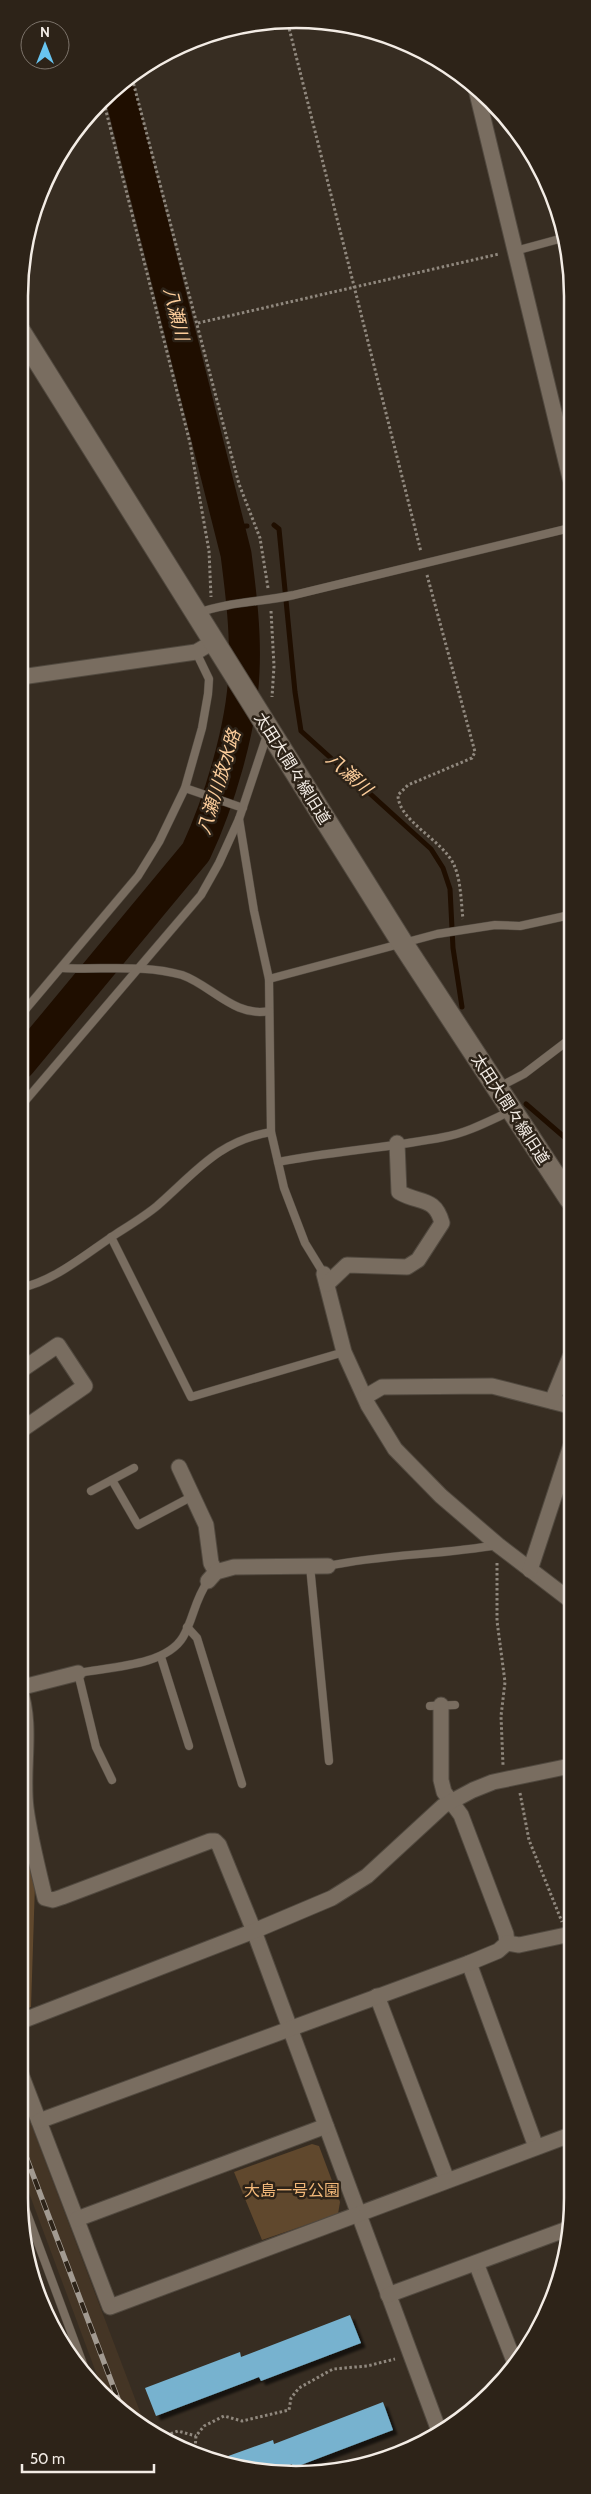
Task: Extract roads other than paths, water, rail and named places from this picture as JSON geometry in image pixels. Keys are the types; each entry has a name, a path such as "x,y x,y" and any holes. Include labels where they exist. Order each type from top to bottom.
{"street":[{"path":"479,100 564,453"},
{"name":"太田大間々線旧道","path":"28,344 204,610 211,650 266,726 403,944 564,1191"},
{"path":"28,676 211,650"},
{"path":"397,1143 399,1192 410,1198 430,1203 438,1209 442,1223 418,1260 407,1267 347,1265 326,1279 344,1352 365,1398 395,1449 441,1496 498,1545 564,1596"},
{"path":"28,1366 58,1345 85,1386 28,1425"},
{"path":"552,1401 564,1372"},
{"path":"365,1398 382,1387 492,1386 564,1404"},
{"path":"530,1570 564,1466"},
{"path":"179,1467 191,1497 206,1525 212,1577 234,1567 328,1566"},
{"path":"28,1686 78,1673"},
{"path":"442,1705 441,1780 444,1792 461,1815 506,1934 507,1943"},
{"path":"28,2019 254,1931 332,1898 367,1876 443,1806 493,1782 564,1767"},
{"path":"28,1829 45,1898 52,1900 210,1841 215,1841 254,1931 288,2028 437,2426"},
{"path":"507,1943 519,1945 564,1939"},
{"path":"40,2121 288,2028 469,1963 498,1951 507,1943"},
{"path":"469,1963 536,2147"},
{"path":"376,1996 447,2180"},
{"path":"28,2091 110,2307 564,2137"},
{"path":"77,2219 326,2126"},
{"path":"388,2295 476,2263 561,2235"},
{"path":"476,2263 512,2356"}],"lane":[{"path":"515,250 557,239"},
{"path":"204,610 294,595 564,529"},
{"path":"28,1008 66,968 138,876 189,790 209,687 211,650"},
{"path":"266,726 240,807 239,819 254,911 269,979 271,1132 284,1188 305,1243 326,1279"},
{"path":"189,790 240,807"},
{"path":"28,1098 139,970 201,895 219,863 239,819"},
{"path":"269,979 464,929 496,925 520,926 564,916"},
{"path":"66,968 130,969 182,976 234,1005 259,1013 269,1011"},
{"path":"498,1088 524,1074 564,1044"},
{"path":"278,1162 326,1152 445,1137 479,1127 511,1111"},
{"path":"28,1286 35,1284 155,1208 218,1152 247,1136 271,1132"},
{"path":"111,1237 191,1397 344,1352"},
{"path":"91,1491 134,1468"},
{"path":"112,1480 138,1525 191,1497"},
{"path":"328,1566 371,1558 451,1553 498,1545"},
{"path":"310,1566 329,1761"},
{"path":"112,1780 96,1747 78,1673 161,1657 174,1649 187,1627 198,1596 212,1577"},
{"path":"187,1627 197,1638 242,1784"},
{"path":"161,1657 189,1746"},
{"path":"28,2216 81,2359"}],"waterway":[{"name":"八瀬川放水路","path":"28,1054 196,852 213,811 228,764 242,694 244,628 236,554 120,93"},
{"name":"八瀬川","path":"274,525 279,529 295,692 301,731 431,849 443,868 450,889 453,948 462,1007"},
{"name":"八瀬川","path":"230,527 247,526"},
{"name":"八瀬川","path":"526,1104 564,1137"}],"railway":[{"path":"28,2162 118,2399"}],"park label":[{"name":"大島一号公園","path":"292,2190"}]}
